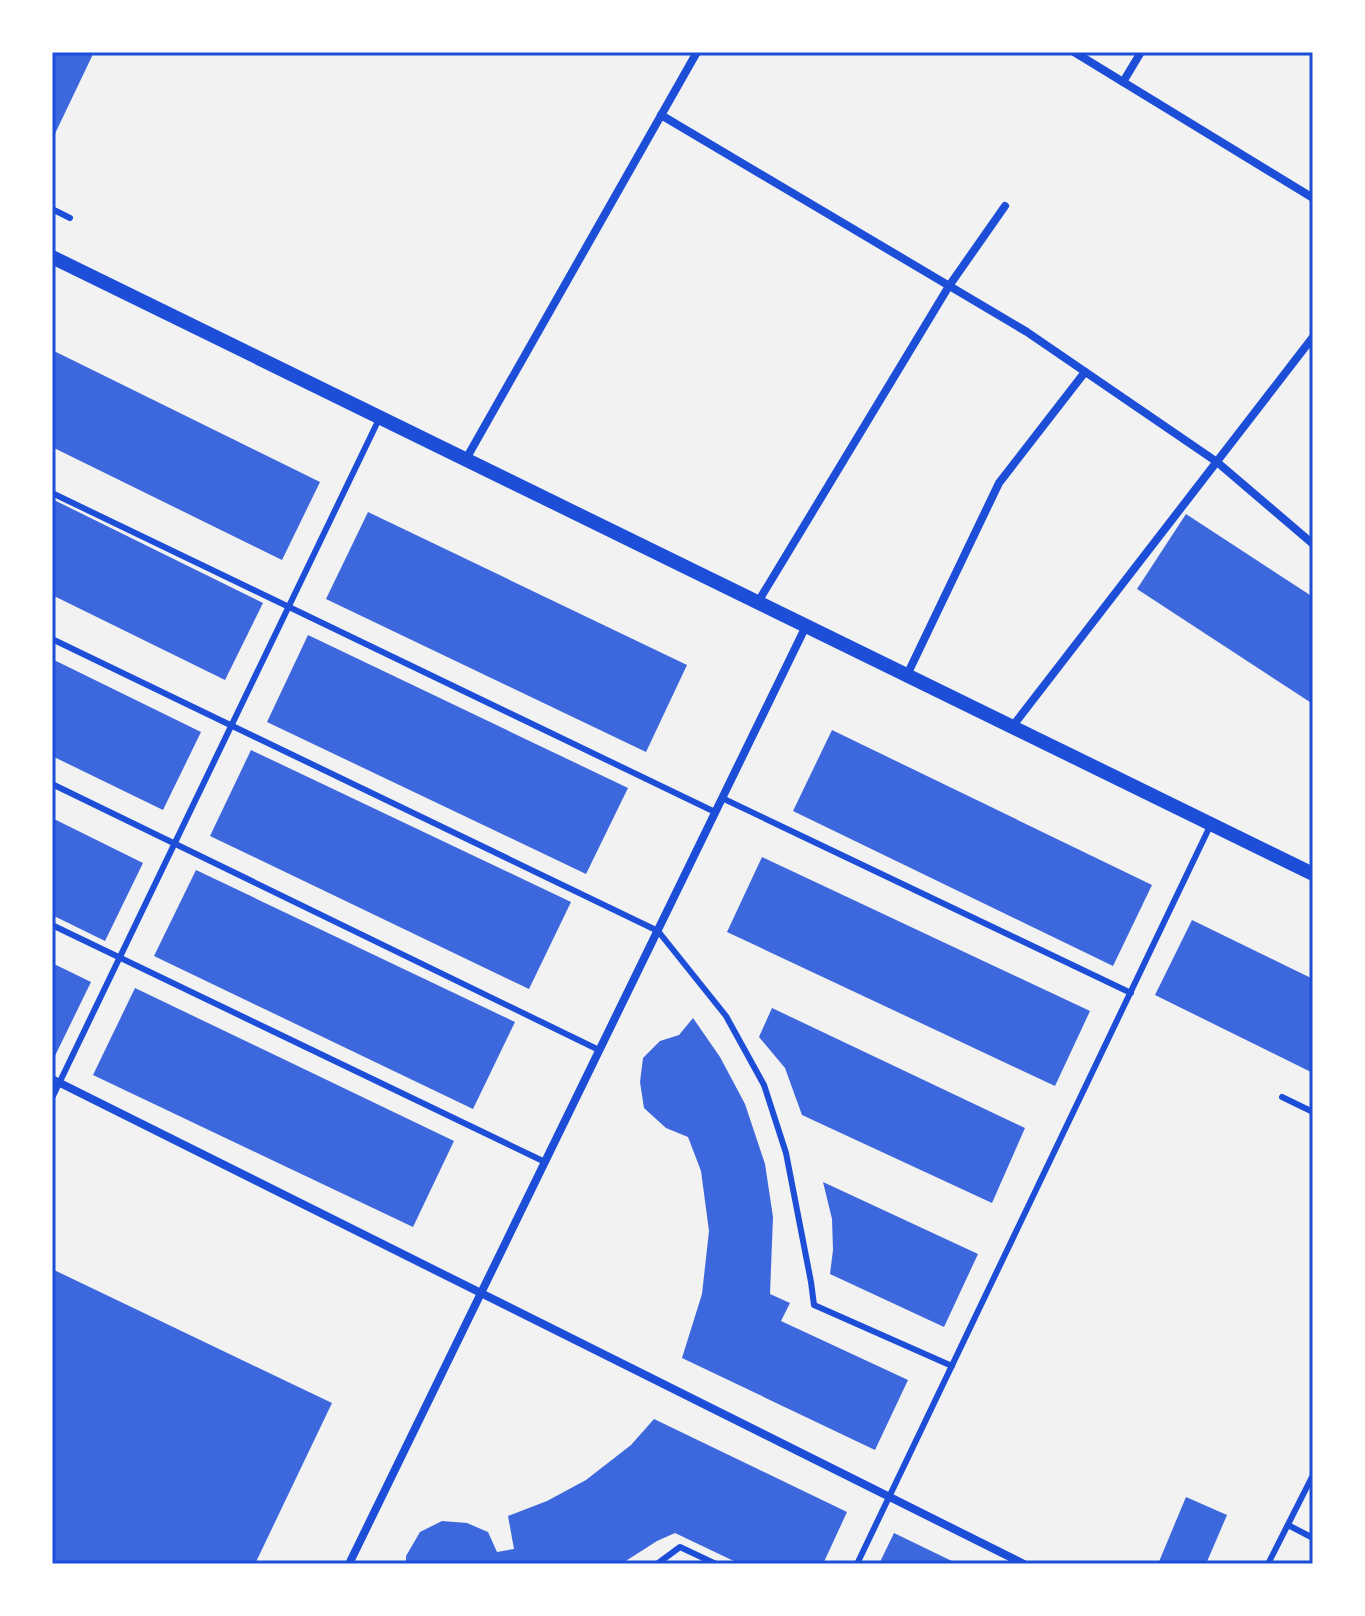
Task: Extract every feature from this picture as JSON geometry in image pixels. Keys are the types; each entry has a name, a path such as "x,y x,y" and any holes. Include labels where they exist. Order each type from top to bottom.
{"street":[{"path":"466,459 697,52"},
{"path":"1074,52 1313,198"},
{"path":"1123,82 1141,52"},
{"path":"661,115 1027,332 1217,462 1313,544"},
{"path":"758,602 949,286 1005,206"},
{"path":"52,257 1313,874"},
{"path":"1012,727 1313,337"},
{"path":"907,675 999,483 1085,372"},
{"path":"349,1564 806,626"},
{"path":"56,1081 1024,1564"}],"lane":[{"path":"52,209 70,218"},
{"path":"52,1098 56,1081 120,958 380,417"},
{"path":"52,493 715,812"},
{"path":"52,639 658,931 726,1016 764,1085 786,1153 814,1305 952,1366"},
{"path":"52,784 599,1050"},
{"path":"722,798 1131,993"},
{"path":"857,1564 1211,824"},
{"path":"52,925 545,1162"},
{"path":"1282,1097 1313,1112"},
{"path":"1268,1564 1313,1475"},
{"path":"1288,1525 1313,1538"},
{"path":"657,1564 680,1547 716,1564"}],"building":[{"path":"52,52 94,52 52,140"},
{"path":"52,350 320,482 282,560 52,447"},
{"path":"52,499 263,603 225,680 52,595"},
{"path":"368,512 687,665 646,752 326,599"},
{"path":"1186,514 1313,597 1313,704 1137,589"},
{"path":"308,635 628,788 586,874 267,722"},
{"path":"52,659 201,732 163,810 52,756"},
{"path":"832,730 1152,885 1113,966 793,811"},
{"path":"251,750 571,902 529,989 210,836"},
{"path":"52,818 143,863 105,941 52,915"},
{"path":"762,857 1090,1011 1055,1086 727,932"},
{"path":"196,870 515,1022 473,1109 154,956"},
{"path":"1192,920 1313,979 1313,1073 1155,995"},
{"path":"52,963 91,982 52,1062"},
{"path":"135,988 454,1141 413,1227 93,1075"},
{"path":"772,1008 1025,1128 992,1203 802,1115 785,1068 759,1037"},
{"path":"693,1018 720,1057 745,1104 765,1164 773,1217 770,1294 790,1303 781,1321 908,1380 875,1450 682,1358 702,1294 709,1231 701,1171 688,1137 666,1128 644,1108 640,1082 643,1058 660,1041 679,1035"},
{"path":"823,1182 978,1254 944,1327 830,1274 832,1219"},
{"path":"52,1269 332,1403 255,1564 52,1564"},
{"path":"654,1419 847,1512 823,1564 740,1564 675,1533 621,1564 406,1564 406,1556 420,1532 442,1521 467,1523 488,1532 497,1552 514,1549 508,1516 547,1501 586,1480 631,1445"},
{"path":"1186,1497 1227,1515 1206,1564 1158,1564"},
{"path":"894,1533 958,1564 879,1564"}]}
